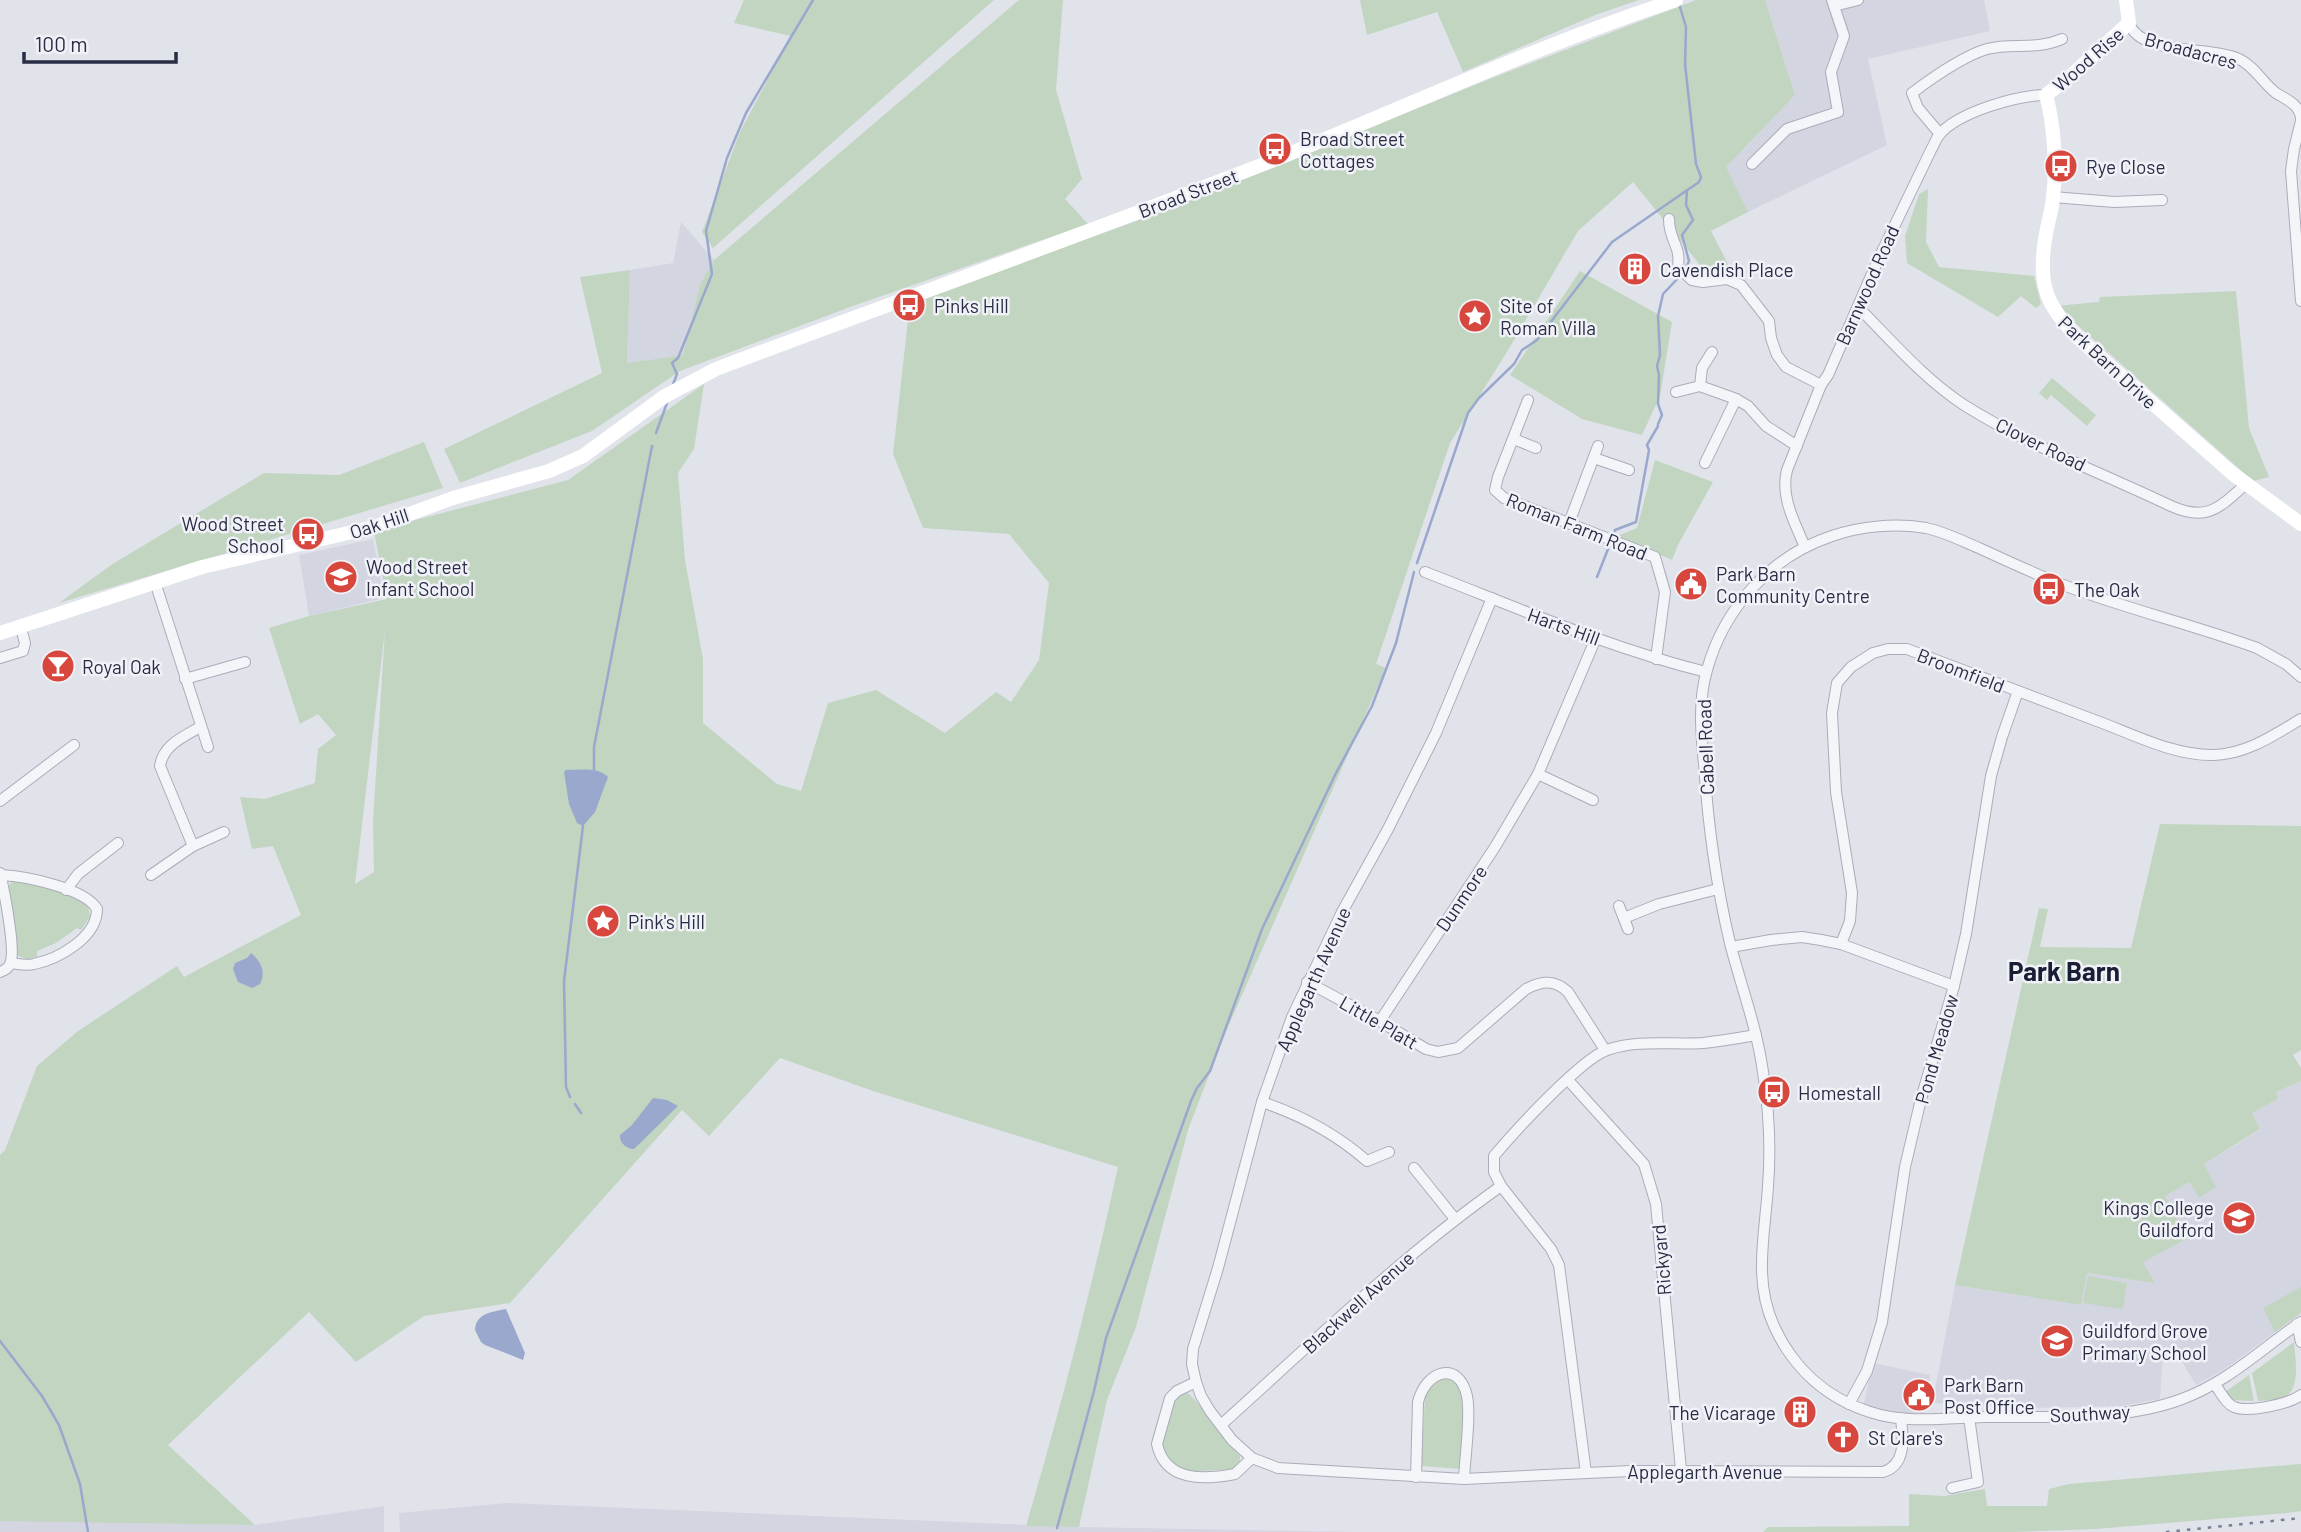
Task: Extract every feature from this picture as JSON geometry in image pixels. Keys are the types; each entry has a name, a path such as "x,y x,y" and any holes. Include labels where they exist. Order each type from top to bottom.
{"street":[{"path":"1752,164 1787,129 1838,112 1831,72 1844,36 1833,3 1858,0"},
{"name":"Broadacres","path":"2126,0 2129,23 2135,35 2171,47 2240,60 2274,92 2292,102 2301,115 2291,171 2301,301"},
{"name":"Broad Street","path":"696,379 889,304 1155,206 1331,137 1488,69 1674,1"},
{"name":"Wood Rise","path":"2046,95 2073,75 2129,23"},
{"path":"1940,134 1918,108 1912,93 1937,74 1988,49 2046,46 2062,40"},
{"name":"Barnwood Road","path":"1805,547 1789,507 1785,478 1821,385 1828,375 1913,183 1940,134 1954,124 1979,111 2030,95 2046,95"},
{"name":"Park Barn Drive","path":"2046,95 2052,125 2053,197 2045,237 2043,272 2048,299 2053,309 2062,323 2085,344 2246,484 2301,524"},
{"path":"2053,197 2114,202 2162,200"},
{"path":"1669,219 1669,233 1680,252 1678,267 1692,280 1703,282 1727,279 1741,285 1769,321 1777,355 1786,367 1821,385"},
{"name":"Clover Road","path":"1858,307 1929,377 1963,404 2028,441 2184,512 2207,513 2219,507 2246,484"},
{"path":"1700,386 1702,368 1712,352"},
{"name":"Oak Hill","path":"0,633 155,582 233,559 374,527 453,498 549,471 583,456 670,393 696,379"},
{"path":"1676,392 1700,386 1736,399 1748,406 1766,426 1797,446"},
{"path":"1705,463 1736,399"},
{"name":"Roman Farm Road","path":"1528,400 1495,490 1504,498 1656,557 1665,592 1656,659"},
{"path":"1514,439 1536,448"},
{"path":"1569,523 1598,446"},
{"path":"1594,458 1629,470"},
{"name":"Cabell Road","path":"1804,1372 1788,1352 1773,1324 1763,1295 1760,1256 1768,1186 1769,1139 1765,1086 1756,1035 1718,889 1706,800 1702,706 1706,672 1722,631 1744,597 1777,566 1805,547 1833,535 1863,528 1898,526 1930,529 1958,538 2055,582 2257,648 2286,664 2301,677"},
{"name":"Harts Hill","path":"1425,572 1539,618 1656,659 1706,672"},
{"path":"155,582 208,747"},
{"name":"Applegarth Avenue","path":"1492,597 1436,733 1307,982 1262,1102 1218,1268 1193,1349 1192,1364 1201,1396 1232,1440 1252,1458 1278,1468 1464,1479 1681,1470 1888,1471 1900,1458 1903,1440 1901,1418"},
{"path":"0,658 23,651 21,628"},
{"name":"Dunmore","path":"1380,1021 1495,847 1538,774 1596,638"},
{"name":"Broomfield","path":"1841,944 1850,921 1852,893 1836,792 1832,713 1837,683 1851,667 1873,653 1888,649 1907,649 2182,752 2216,755 2252,747 2301,719"},
{"path":"185,679 244,662"},
{"name":"Pond Meadow","path":"1849,1404 1867,1371 1882,1322 1905,1167 1966,934 1991,776 2018,691"},
{"path":"193,846 160,766 161,757 168,747 200,727"},
{"path":"0,801 74,745"},
{"path":"1538,774 1595,801"},
{"path":"151,875 193,846 224,832"},
{"path":"66,890 78,874 118,843"},
{"path":"0,972 5,971 11,963 12,949 0,874 20,875 87,897 97,909 97,915 84,938 66,950 44,961 26,965 11,963"},
{"path":"1619,906 1626,923 1659,904 1718,889"},
{"path":"1731,947 1802,937 1841,944 1954,986"},
{"name":"Little Platt","path":"1307,982 1426,1049 1449,1051 1458,1048 1526,989 1538,983 1549,982 1561,986 1567,992 1605,1050"},
{"path":"1586,1473 1559,1265 1551,1249 1501,1185 1494,1172 1494,1156 1568,1080 1605,1050 1629,1045 1704,1043 1756,1035"},
{"name":"Rickyard","path":"1568,1080 1632,1149 1644,1164 1648,1175 1656,1204 1681,1470"},
{"path":"1262,1102 1287,1110 1343,1140 1367,1161"},
{"path":"1362,1174 1367,1161 1390,1152"},
{"path":"1414,1168 1455,1219"},
{"name":"Blackwell Avenue","path":"1221,1425 1397,1267 1501,1185"},
{"name":"Southway","path":"1804,1372 1824,1389 1849,1404 1885,1416 1901,1418 2129,1412 2174,1402 2215,1385 2299,1323"},
{"name":"Southway","path":"2299,1323 2301,1342"},
{"path":"1416,1477 1418,1402 1421,1391 1427,1381 1435,1375 1445,1373 1461,1382 1468,1400 1464,1479"},
{"path":"1196,1382 1177,1391 1170,1398 1157,1444 1158,1452 1174,1472 1182,1476 1235,1474 1252,1458"},
{"path":"2215,1385 2229,1404 2237,1409 2290,1402 2301,1395"},
{"path":"1952,1488 1978,1482 1969,1417"}],"shaded area":[{"path":"1765,0 1984,0 1990,31 1868,59 1887,145 1748,212 1725,168 1795,95"},
{"path":"681,222 714,260 700,284 683,355 627,363 630,270 673,263"},
{"name":"Wood Street Infant School","path":"373,539 384,598 309,616 299,555"},
{"path":"2301,1081 2301,1313 2225,1369 2196,1385 2174,1348 2163,1351 2160,1399 2121,1406 2085,1407 2021,1408 1935,1403 1933,1400 1955,1285 2081,1305 2087,1273 2154,1282 2143,1262 2165,1196 2190,1182 2215,1187 2204,1164 2260,1130 2252,1113 2278,1099 2276,1092"},
{"path":"1873,1363 1930,1375 1924,1413 1887,1414 1863,1407"},
{"path":"507,1503 1079,1527 1356,1532 400,1532 399,1513"},
{"path":"384,1506 384,1532 0,1532 0,1520 255,1525"}],"green space":[{"path":"744,0 994,0 713,248 702,232 740,132 791,36 734,23"},
{"path":"1019,0 1063,0 1056,90 1082,179 1065,199 1088,224 850,307 680,371 592,431 460,483 444,449 602,373 580,277 630,270 627,363 683,355 700,284 714,260"},
{"path":"1360,0 1639,0 1595,15 1463,72 1437,12 1367,35"},
{"path":"1696,0 1765,0 1795,95 1726,167 1748,212 1711,231 1730,268 1708,275 1633,182 1578,231 1450,443 1376,664 1386,668 1224,1036 1188,1130 1136,1327 1107,1400 1079,1527 1026,1526 1075,1347 1118,1167 873,1091 780,1058 709,1136 682,1110 510,1303 424,1316 356,1362 309,1312 168,1445 255,1525 0,1521 0,1155 5,1150 37,1066 78,1031 177,966 184,977 301,915 273,846 252,849 240,797 265,799 315,783 318,749 336,735 318,714 300,724 269,628 309,616 387,599 374,531 568,480 704,384 694,449 678,473 685,560 703,659 703,723 777,784 801,791 828,703 876,690 945,733 996,692 1011,702 1039,660 1049,583 1009,534 923,528 893,454 910,302 1170,209 1492,78","holes":["385,630 373,822 374,872 355,884"]},
{"path":"1928,189 1926,242 1939,267 2034,276 2041,304 2036,308 2021,296 1998,317 1907,263 1905,236 1919,194"},
{"path":"1580,271 1672,322 1660,396 1642,435 1582,419 1510,375"},
{"path":"2236,291 2249,428 2269,477 2253,481 2056,306 2099,302 2100,297"},
{"path":"2052,378 2096,415 2087,426 2051,395 2047,400 2039,393"},
{"path":"424,442 443,488 59,603 111,565 264,473 339,475"},
{"path":"1655,460 1713,482 1672,560 1617,536 1637,528"},
{"path":"2160,824 2301,826 2301,1050 2293,1055 2301,1068 2301,1081 2276,1092 2278,1099 2252,1113 2260,1129 2204,1164 2216,1187 2199,1198 2190,1182 2165,1196 2188,1238 2143,1262 2155,1283 2087,1273 2081,1305 1955,1285 2039,908 2048,909 2040,947 2131,948"},
{"path":"13,881 27,881 81,900 88,905 90,917 81,930 77,928 56,943 37,951 37,957 29,959 17,955 7,888"},
{"path":"2088,1276 2127,1283 2123,1309 2083,1303"},
{"path":"2301,1287 2301,1313 2275,1332 2263,1308"},
{"path":"2294,1342 2296,1371 2291,1392 2280,1399 2258,1401 2252,1373"},
{"path":"2249,1375 2254,1401 2231,1400 2225,1392"},
{"path":"1446,1378 1458,1383 1464,1398 1461,1469 1421,1466 1425,1397 1432,1383"},
{"path":"1187,1393 1240,1456 1240,1466 1236,1469 1183,1472 1166,1457 1161,1445 1175,1401"},
{"path":"2301,1464 2301,1511 2287,1513 2096,1529 2015,1532 1763,1532 1768,1527 1909,1526 1909,1494 1944,1496 1985,1489 1987,1506 2047,1506 2049,1489 2069,1484"}],"water":[{"path":"594,770 608,777 595,812 583,826 577,823 569,804 564,772"},
{"path":"251,953 259,962 263,974 260,984 252,988 238,982 233,969 235,963 247,958"},
{"path":"653,1098 667,1100 678,1106 634,1149 626,1147 620,1135 632,1125"},
{"path":"506,1309 525,1353 523,1360 485,1345 475,1330 482,1317 490,1312"}],"waterway":[{"path":"672,387 677,374 672,363 678,358 712,274 706,231 727,158 746,113 813,0"},
{"path":"1417,563 1468,413 1479,398 1514,364 1522,350 1537,340 1612,242 1699,182 1701,177 1696,164 1685,64 1686,27 1679,4"},
{"path":"1686,268 1689,261 1682,235 1693,220 1686,205 1687,191"},
{"path":"1658,424 1662,415 1658,404 1658,316 1663,294 1682,274"},
{"path":"656,433 667,403"},
{"path":"1612,538 1615,530 1636,522 1649,450 1647,445 1658,426"},
{"path":"594,770 594,747 652,446"},
{"path":"1597,577 1610,544"},
{"path":"1057,1528 1106,1338 1191,1101 1210,1071 1262,929 1336,773 1372,706 1396,643 1414,572"},
{"path":"570,1097 566,1087 564,981 583,826"},
{"path":"575,1104 581,1113"},
{"path":"0,1341 42,1396 59,1425 80,1484 88,1532"}],"railway":[{"path":"2166,1532 2301,1518"}],"place":[{"name":"Broad Street Cottages","path":"1275,149"},
{"name":"Rye Close","path":"2061,166"},
{"name":"Cavendish Place","path":"1635,269"},
{"name":"Pinks Hill","path":"909,305"},
{"name":"Site of Roman Villa","path":"1475,316"},
{"name":"Wood Street School","path":"308,534"},
{"name":"Wood Street Infant School","path":"341,577"},
{"name":"Park Barn Community Centre","path":"1691,584"},
{"name":"The Oak","path":"2049,589"},
{"name":"Royal Oak","path":"58,666"},
{"name":"Pink's Hill","path":"603,921"},
{"name":"Homestall","path":"1774,1092"},
{"name":"Kings College Guildford","path":"2239,1218"},
{"name":"Guildford Grove Primary School","path":"2057,1341"},
{"name":"Park Barn Post Office","path":"1919,1395"},
{"name":"The Vicarage","path":"1800,1412"},
{"name":"St Clare's","path":"1843,1437"}],"district":[{"name":"Park Barn","path":"2064,970"}]}
